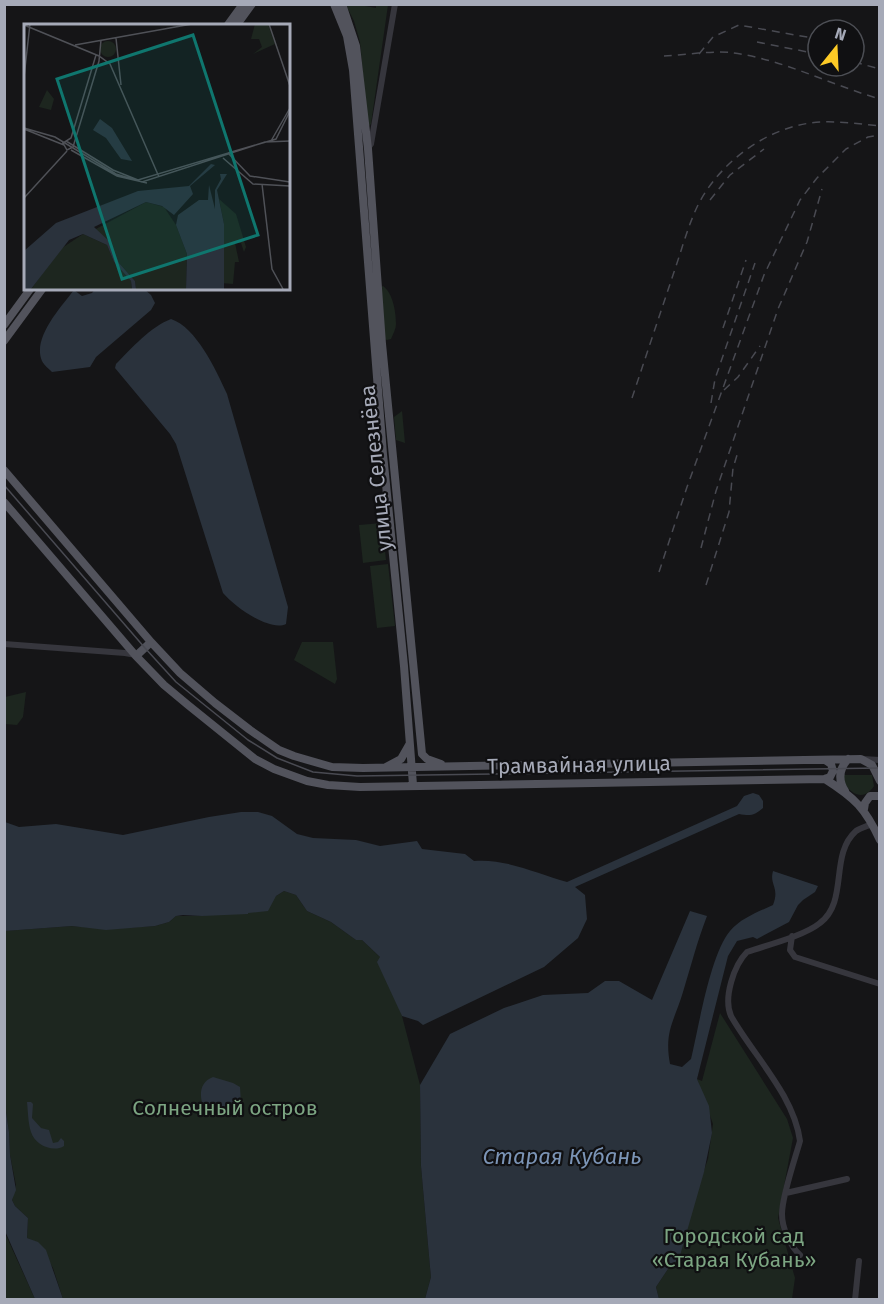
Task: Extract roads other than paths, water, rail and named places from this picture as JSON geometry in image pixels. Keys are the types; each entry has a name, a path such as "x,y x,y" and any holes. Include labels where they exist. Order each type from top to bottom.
{"main road":[{"path":"228,24 243,4"},
{"path":"237,24 252,4"},
{"name":"улица Селезнёва","path":"334,4 347,36 352,58 383,454 413,785"},
{"name":"улица Селезнёва","path":"342,4 356,46 369,125 368,148 382,344 422,754 432,761 449,766"},
{"path":"4,325 30,290"},
{"path":"4,341 42,290"},
{"name":"Трамвайная улица","path":"4,470 180,674 279,750 309,762 345,768 861,759"},
{"name":"Трамвайная улица","path":"4,502 136,656 164,685 255,759 289,775 307,781 345,787 825,779"},
{"path":"136,656 151,642"},
{"path":"385,767 404,755 410,742"},
{"path":"848,759 842,768 840,777 843,788 864,809 879,840"},
{"path":"861,759 872,765 879,781"},
{"path":"824,760 833,768 832,774 825,779 848,794"},
{"path":"864,809 870,796 879,796"}],"street":[{"name":"улица Селезнёва","path":"369,125 395,4"},
{"path":"361,159 368,148"},
{"path":"4,644 125,653 136,656"},
{"name":"Трамвайная улица","path":"861,759 879,760"},
{"path":"800,1255 794,1249 783,1225 782,1212 800,1141 795,1118 786,1100 727,1009 730,989 741,958 747,952 810,930 821,923 831,912 835,902 843,854 849,839 856,830 872,824"},
{"path":"792,936 790,950 795,957 879,984"},
{"path":"786,1193 847,1179"},
{"path":"855,1299 859,1261"}],"water":[{"path":"74,290 82,296 94,290 145,290 155,303 151,310 96,357 90,367 52,372 43,362 40,352 44,333 49,323"},
{"path":"171,319 189,331 197,340 227,394 288,607 286,624 279,625 261,621 243,611 223,593 176,444 115,368 116,364 142,338"},
{"path":"753,793 759,795 763,801 763,808 757,813 739,814 575,887 585,895 587,919 578,938 544,967 423,1025 402,1016 377,962 380,957 362,940 356,940 331,922 307,911 296,895 284,891 276,896 268,911 248,914 183,915 155,926 106,930 72,926 5,931 5,822 19,827 56,824 123,835 209,817 258,812 272,816 297,834 313,838 356,840 380,846 417,841 422,849 465,854 474,861 509,864 567,882 737,806 744,796"},
{"name":"Старая Кубань","path":"773,871 818,886 815,892 798,905 789,922 757,939 753,937 737,941 728,956 697,1079 709,1106 712,1133 704,1172 679,1259 670,1266 656,1287 659,1299 425,1299 431,1277 421,1166 420,1085 450,1034 504,1008 543,995 588,993 605,981 619,981 652,1000 690,911 707,916 669,1035 670,1064 682,1067 691,1059 711,973 723,942 739,922 773,905 775,890 772,880"},
{"path":"213,1077 240,1087 239,1109 229,1112 203,1106 201,1097 203,1085"},
{"path":"4,1099 16,1190 12,1200 28,1218 27,1238 38,1242 46,1250 63,1299 35,1299 5,1231"},
{"path":"27,1102 33,1104 32,1118 41,1128 49,1130 53,1143 58,1142 61,1138 64,1146 55,1149 36,1141 30,1128"}],"tram line":[{"path":"4,485 176,682 248,740 277,758 313,772 357,776 880,768"}],"railway":[{"path":"699,54 713,37 739,25 806,37"},
{"path":"757,42 806,52"},
{"path":"664,56 717,52 753,56 880,99"},
{"path":"866,65 880,69"},
{"path":"632,398 692,220 699,203 721,173 749,148 783,130 820,122 880,126"},
{"path":"659,572 687,487 764,275 800,200 817,178 846,149 868,137 880,135"},
{"path":"710,200 730,175 764,149"},
{"path":"701,548 716,491 778,309 807,242 822,189"},
{"path":"723,328 746,260"},
{"path":"711,403 715,379 755,263"},
{"path":"724,390 738,377 760,346"},
{"path":"706,585 729,512 733,468 738,452"}],"park label":[{"name":"Солнечный остров","path":"225,1108"},
{"name":"Городской сад «Старая Кубань»","path":"734,1248"}]}
